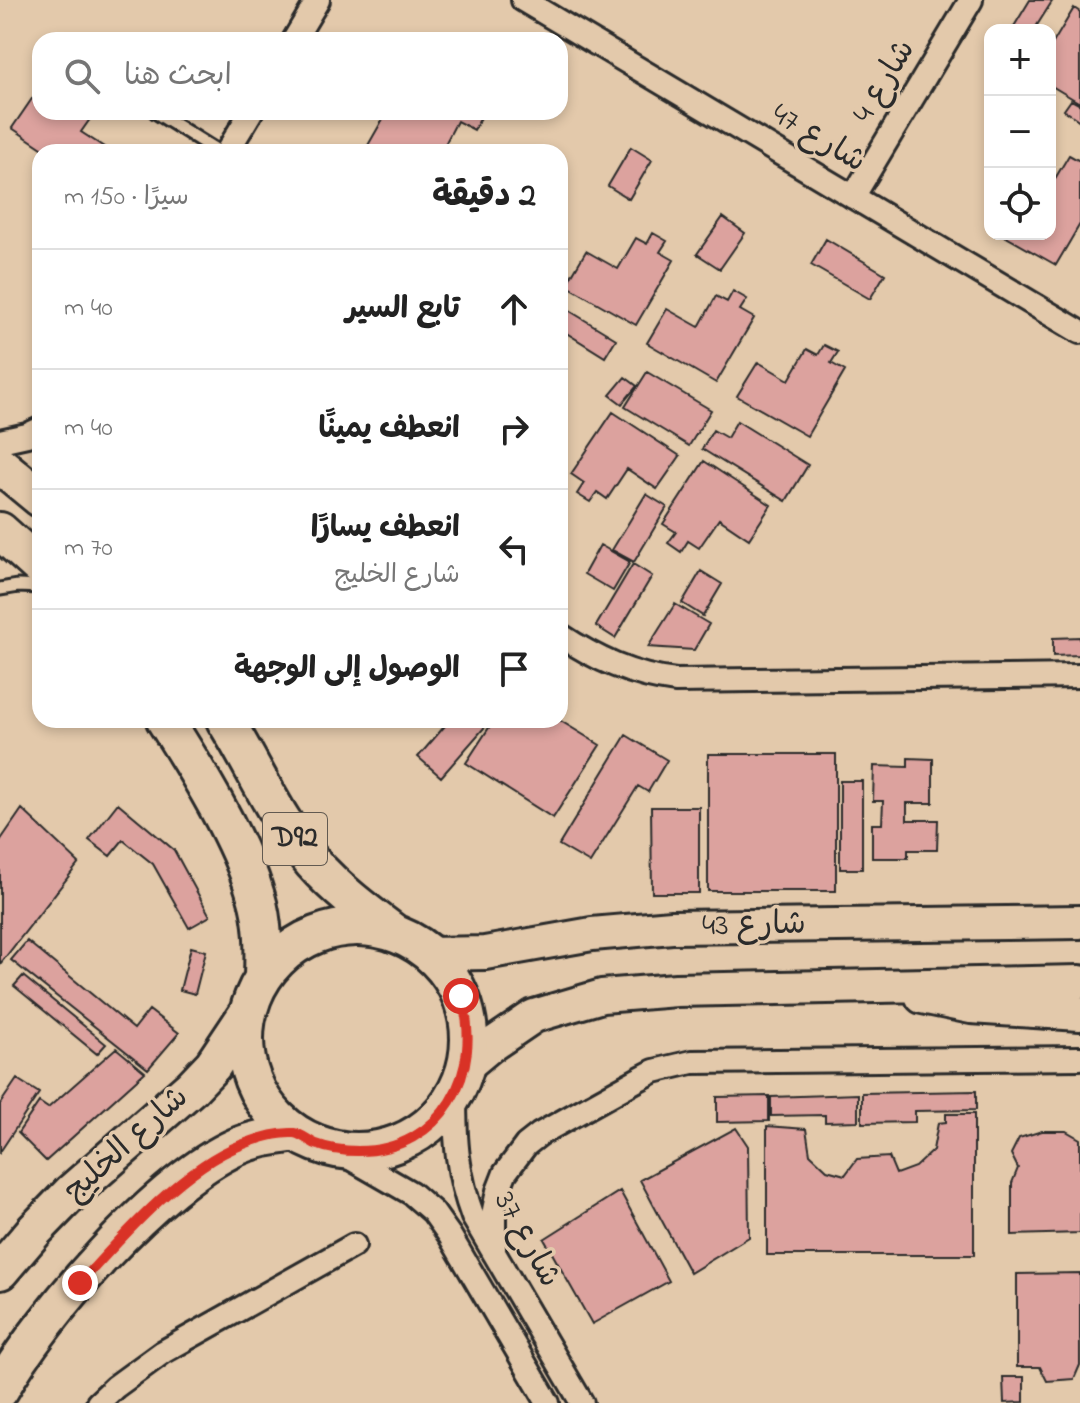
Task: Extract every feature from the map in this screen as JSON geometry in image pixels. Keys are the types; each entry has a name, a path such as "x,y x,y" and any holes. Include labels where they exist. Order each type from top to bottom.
{"main road":[{"path":"0,465 32,491"},
{"path":"0,531 32,560"},
{"name":"D92","path":"170,728 211,799 256,895 264,949 263,976"},
{"name":"D92","path":"230,728 281,819 314,863 394,933"},
{"name":"شارع 43","path":"430,954 485,953 592,934 672,927 1080,922"},
{"path":"346,927 370,927 394,933 430,954 453,980 467,1013 470,1031 461,1081 433,1122 404,1141 382,1149 336,1150 296,1133 275,1116 258,1094 246,1053 247,1014 263,976 279,957 299,942 322,932 346,927"},
{"name":"شارع 43","path":"461,1081 490,1046 534,1016 602,996 664,991 889,984 1080,982"},
{"path":"889,984 928,999 971,1007 1080,1014"},
{"name":"شارع الخليج","path":"0,1271 72,1192 192,1087 213,1065 247,1014"},
{"name":"شارع الخليج","path":"11,1388 80,1283 128,1231 218,1156 264,1137 296,1133"}],"street":[{"path":"299,32 318,0"},
{"name":"شارع 47","path":"523,0 1080,332"},
{"name":"شارع 4","path":"853,197 971,0"},
{"path":"232,144 246,120"},
{"path":"0,441 32,433"},
{"path":"568,639 625,671 676,681 1080,676"},
{"path":"494,1253 494,1210 498,1191 505,1173 526,1145 540,1134 654,1071 692,1062 1080,1058"},
{"name":"شارع 37","path":"461,1081 457,1160 473,1217 582,1403"},
{"name":"شارع 37","path":"336,1150 411,1193 433,1212 548,1403"},
{"path":"98,1403 163,1352 354,1245"}],"lane":[{"path":"168,120 206,144"},
{"path":"0,589 32,587"}],"building":[{"path":"1030,0 1053,0 1038,24 1015,24"},
{"path":"1074,8 1080,12 1080,103 1056,89 1056,38"},
{"path":"32,99 32,120 89,120 81,132 99,144 36,144 12,128"},
{"path":"1071,100 1080,105 1080,121 1064,110"},
{"path":"382,120 480,120 474,130 457,121 445,144 369,144"},
{"path":"631,147 652,160 629,199 608,186"},
{"path":"1069,155 1080,161 1080,224 1056,265 1012,240 1056,240 1056,177"},
{"path":"723,217 745,233 720,269 697,254"},
{"path":"653,233 667,241 660,252 674,260 636,325 568,286 586,251 618,269 636,238 647,244"},
{"path":"826,239 885,274 870,299 811,265"},
{"path":"733,291 747,299 740,310 754,318 716,383 647,343 667,309 699,327 716,296 727,302"},
{"path":"568,310 616,339 605,357 568,334"},
{"path":"824,345 838,352 831,363 845,371 807,436 737,396 758,362 789,380 807,349 818,355"},
{"path":"647,372 711,410 689,446 625,407"},
{"path":"625,377 637,386 622,404 610,395"},
{"path":"613,412 680,456 657,489 627,469 607,499 597,492 590,502 577,494 584,483 571,474"},
{"path":"737,421 808,465 786,501 702,449 713,430 727,438"},
{"path":"704,461 771,505 749,539 719,519 699,548 688,541 681,552 668,543 676,532 663,524"},
{"path":"646,494 667,507 634,562 612,550"},
{"path":"600,545 630,562 613,591 584,574"},
{"path":"633,564 652,576 615,638 596,626"},
{"path":"701,571 722,584 703,616 682,603"},
{"path":"675,604 709,624 694,650 648,647"},
{"path":"1080,637 1080,655 1053,656 1053,638"},
{"path":"568,725 600,745 553,818 466,763 489,728 568,728"},
{"path":"443,728 484,728 441,777 418,757"},
{"path":"626,735 667,760 648,792 638,786 590,863 559,845"},
{"path":"708,754 836,754 836,891 708,891"},
{"path":"908,758 933,759 933,803 907,803 907,820 938,820 937,850 908,850 908,858 872,858 872,824 882,824 883,801 873,801 874,766 908,767"},
{"path":"840,781 862,781 862,869 840,869"},
{"path":"118,803 174,850 210,916 189,928 153,864 123,840 110,856 89,840"},
{"path":"651,807 699,807 699,893 652,893"},
{"path":"22,809 79,863 0,964 0,841"},
{"path":"27,941 134,1029 149,1010 179,1033 148,1069 11,960"},
{"path":"191,947 206,951 195,994 180,990"},
{"path":"23,976 106,1044 97,1054 14,986"},
{"path":"116,1048 145,1072 46,1161 18,1133 39,1102 48,1108"},
{"path":"17,1079 39,1093 0,1152 0,1104"},
{"path":"976,1091 976,1110 915,1111 915,1122 862,1123 862,1093"},
{"path":"858,1094 858,1121 825,1122 825,1115 771,1116 771,1097"},
{"path":"769,1096 769,1121 717,1122 717,1097"},
{"path":"946,1114 974,1114 974,1255 767,1255 767,1126 806,1129 810,1154 827,1170 845,1175 857,1159 889,1157 896,1174 915,1167 933,1150 938,1123 946,1122"},
{"path":"736,1128 748,1146 749,1237 690,1273 640,1180"},
{"path":"1042,1131 1066,1131 1080,1139 1080,1233 1012,1235 1012,1183 1018,1168 1011,1154 1019,1138"},
{"path":"620,1191 669,1281 592,1324 544,1239"},
{"path":"1080,1273 1080,1365 1074,1379 1047,1381 1040,1367 1017,1367 1017,1274"},
{"path":"1003,1377 1024,1377 1024,1402 1004,1403"}],"route":[{"path":"80,1283 151,1209 218,1156 238,1146 264,1137 296,1133 336,1150 359,1151 382,1149 424,1130 441,1114 462,1081 470,1031 461,996"}]}
